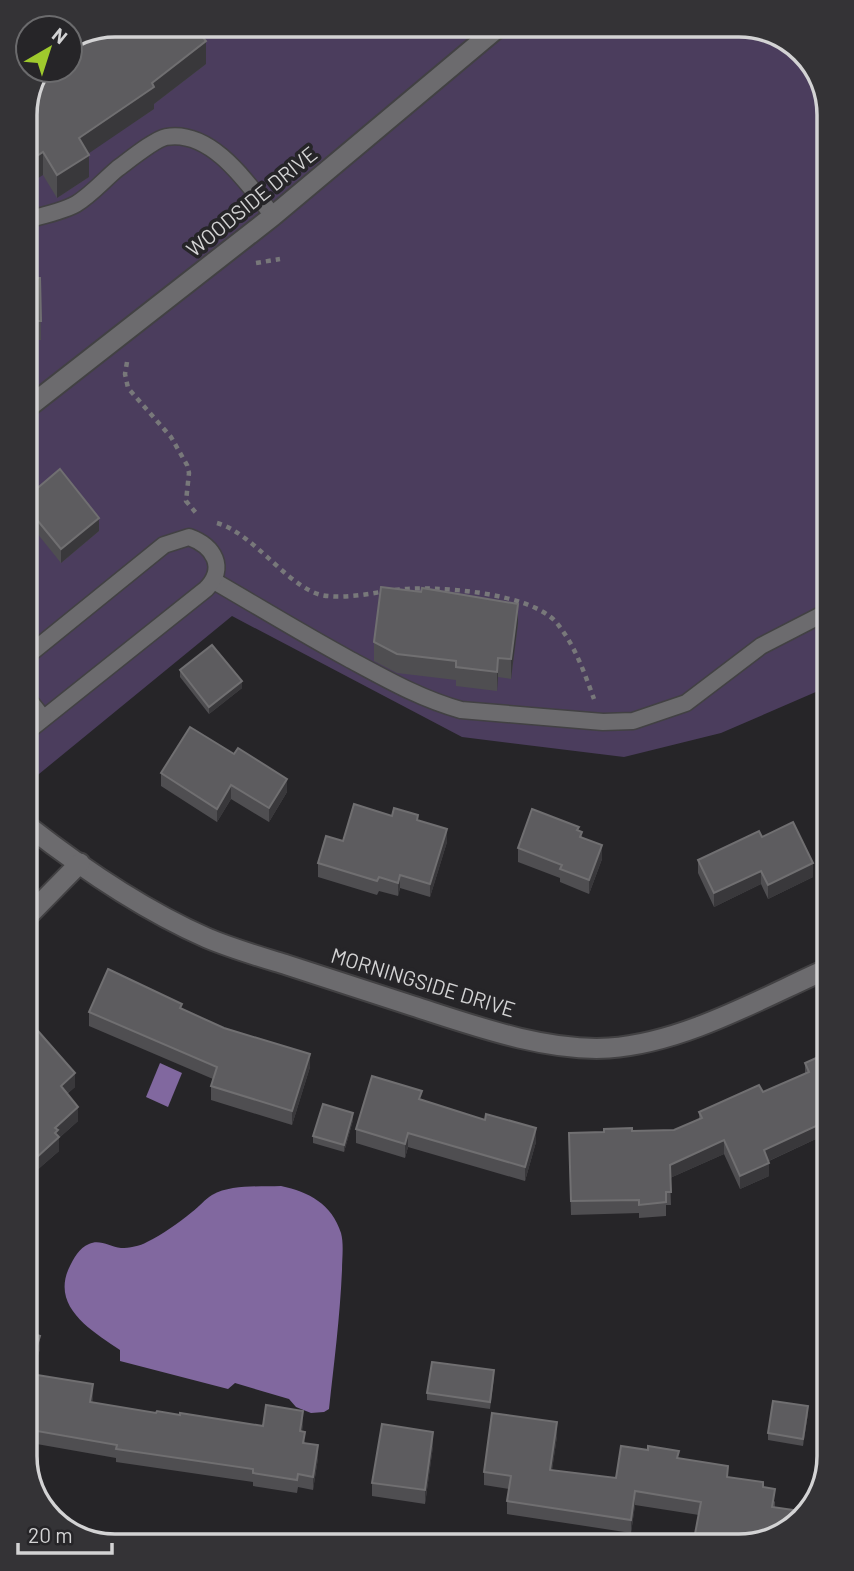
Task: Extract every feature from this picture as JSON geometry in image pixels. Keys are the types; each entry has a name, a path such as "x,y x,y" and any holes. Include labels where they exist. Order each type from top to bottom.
{"street":[{"name":"WOODSIDE DRIVE","path":"37,401 273,216 487,37"},
{"name":"MORNINGSIDE DRIVE","path":"37,832 80,863 185,928 237,949 465,1022 556,1044 609,1048 657,1039 720,1017 817,973"},
{"path":"37,907 80,863"}],"lane":[{"path":"37,217 77,203 118,169 164,137 190,137 212,150 237,170 273,216"},
{"path":"37,648 164,545 189,537 203,544 214,557 217,565 214,581 190,603 37,723"},
{"path":"214,581 407,691 441,704 461,710 603,722 633,721 686,703 761,646 817,617"},
{"path":"37,710 43,718"}],"path":[{"path":"244,265 279,259"},
{"path":"132,351 127,360 125,374 128,388 180,450 189,473 186,501 200,515"},
{"path":"207,520 224,525 244,537 297,582 326,596 429,587 517,601 548,615 577,655 603,722"}],"shaded area":[{"path":"115,37 744,37 764,41 783,50 807,76 816,100 817,115 817,691 721,733 624,757 462,737 232,616 37,776 39,97 54,84 84,84 84,44"},
{"path":"160,1063 182,1073 168,1107 146,1097"},
{"path":"281,1186 318,1201 332,1214 342,1237 337,1340 329,1409 324,1412 311,1413 296,1407 289,1399 235,1383 228,1389 120,1361 120,1350 87,1326 70,1306 65,1295 65,1282 69,1268 85,1246 97,1242 121,1248 138,1246 170,1228 220,1191"}],"building":[{"path":"203,37 206,41 152,83 154,87 79,138 89,155 57,175 43,152 37,156 37,110 43,85 84,84 84,44 100,38"},
{"path":"37,278 40,278 41,321 37,321"},
{"path":"60,469 99,518 61,549 37,520 37,489"},
{"path":"381,587 421,592 422,588 518,604 511,659 498,658 497,672 456,667 456,661 397,654 374,642"},
{"path":"212,645 242,681 209,707 180,670"},
{"path":"190,727 234,754 238,748 287,779 269,808 231,785 217,809 161,773"},
{"path":"354,804 392,816 394,808 418,815 417,820 447,829 430,884 400,875 398,883 379,877 377,881 318,863 326,836 343,841"},
{"path":"532,809 579,827 577,830 582,832 580,837 602,845 589,880 560,869 562,865 518,848"},
{"path":"793,822 813,863 768,885 761,871 714,893 698,860 759,831 762,837"},
{"path":"108,969 182,1004 180,1008 224,1028 310,1054 292,1111 211,1086 217,1067 89,1012"},
{"path":"37,1030 75,1073 61,1086 78,1107 55,1128 59,1137 37,1157"},
{"path":"817,1058 817,1125 764,1150 769,1163 740,1176 724,1140 670,1165 671,1192 666,1192 666,1202 639,1205 639,1200 571,1201 569,1133 632,1128 632,1131 674,1130 702,1118 699,1112 759,1085 763,1092 809,1072 805,1063"},
{"path":"372,1076 422,1091 419,1099 485,1120 486,1114 536,1128 525,1167 408,1133 405,1144 356,1129"},
{"path":"323,1104 353,1113 344,1145 313,1136"},
{"path":"432,1362 494,1370 490,1402 427,1393"},
{"path":"37,1375 93,1384 90,1402 156,1413 180,1413 263,1426 266,1405 303,1411 300,1431 305,1432 303,1443 318,1445 313,1477 298,1474 297,1480 253,1473 253,1469 116,1449 117,1445 37,1431"},
{"path":"773,1401 808,1406 803,1439 768,1433"},
{"path":"492,1413 557,1422 550,1470 616,1478 621,1446 648,1450 648,1446 679,1451 677,1458 728,1466 727,1477 763,1482 763,1487 775,1489 772,1507 795,1510 778,1524 754,1533 695,1534 701,1502 635,1491 631,1520 507,1501 511,1476 484,1472"},
{"path":"382,1424 433,1432 425,1490 372,1483"}]}
